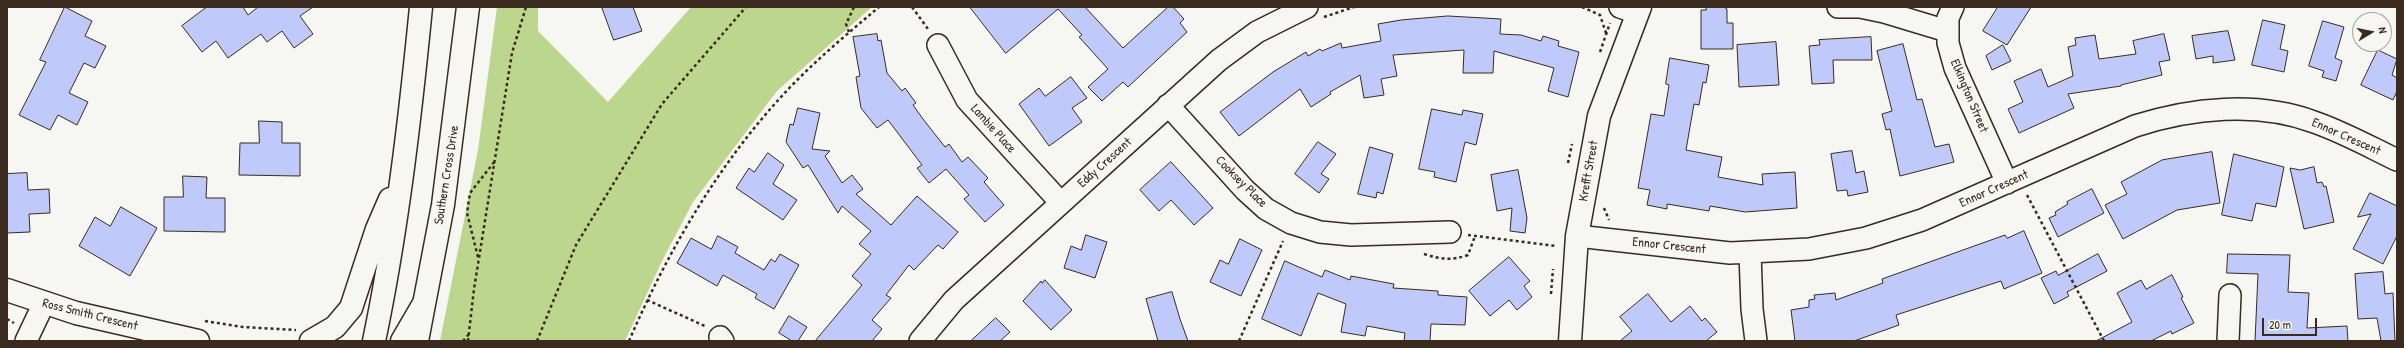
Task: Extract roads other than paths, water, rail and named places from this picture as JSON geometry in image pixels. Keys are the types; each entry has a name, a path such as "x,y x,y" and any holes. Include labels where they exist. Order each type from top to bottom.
{"main road":[{"path":"374,341 388,276 421,7"},
{"name":"Southern Cross Drive","path":"417,341 427,297 456,114 468,7"},
{"name":"Krefft Street","path":"1570,341 1577,236 1599,116 1627,12"},
{"path":"305,335 335,327 350,308 377,230 401,174"},
{"name":"Ross Smith Crescent","path":"7,290 44,303 198,341"},
{"path":"402,341 427,297"}],"street":[{"name":"Eddy Crescent","path":"920,341 954,300 1219,60 1257,32 1307,7"},
{"path":"1838,7 1858,7 1884,12 1947,31"},
{"name":"Elkington Street","path":"1952,7 1947,31 1948,44 1955,68 2012,180"},
{"name":"Lambie Place","path":"938,45 967,100 1061,203"},
{"name":"Cooksey Place","path":"1168,105 1245,190 1266,209 1291,223 1320,232 1351,235 1450,232"},
{"name":"Ennor Crescent","path":"1577,236 1730,253 1809,249 1866,238 1922,220 2135,126 2157,119 2202,110 2255,110 2313,121 2397,160"},
{"path":"1750,253 1752,309 1756,341"},
{"path":"2228,341 2230,294"},
{"path":"26,341 44,303"}]}
